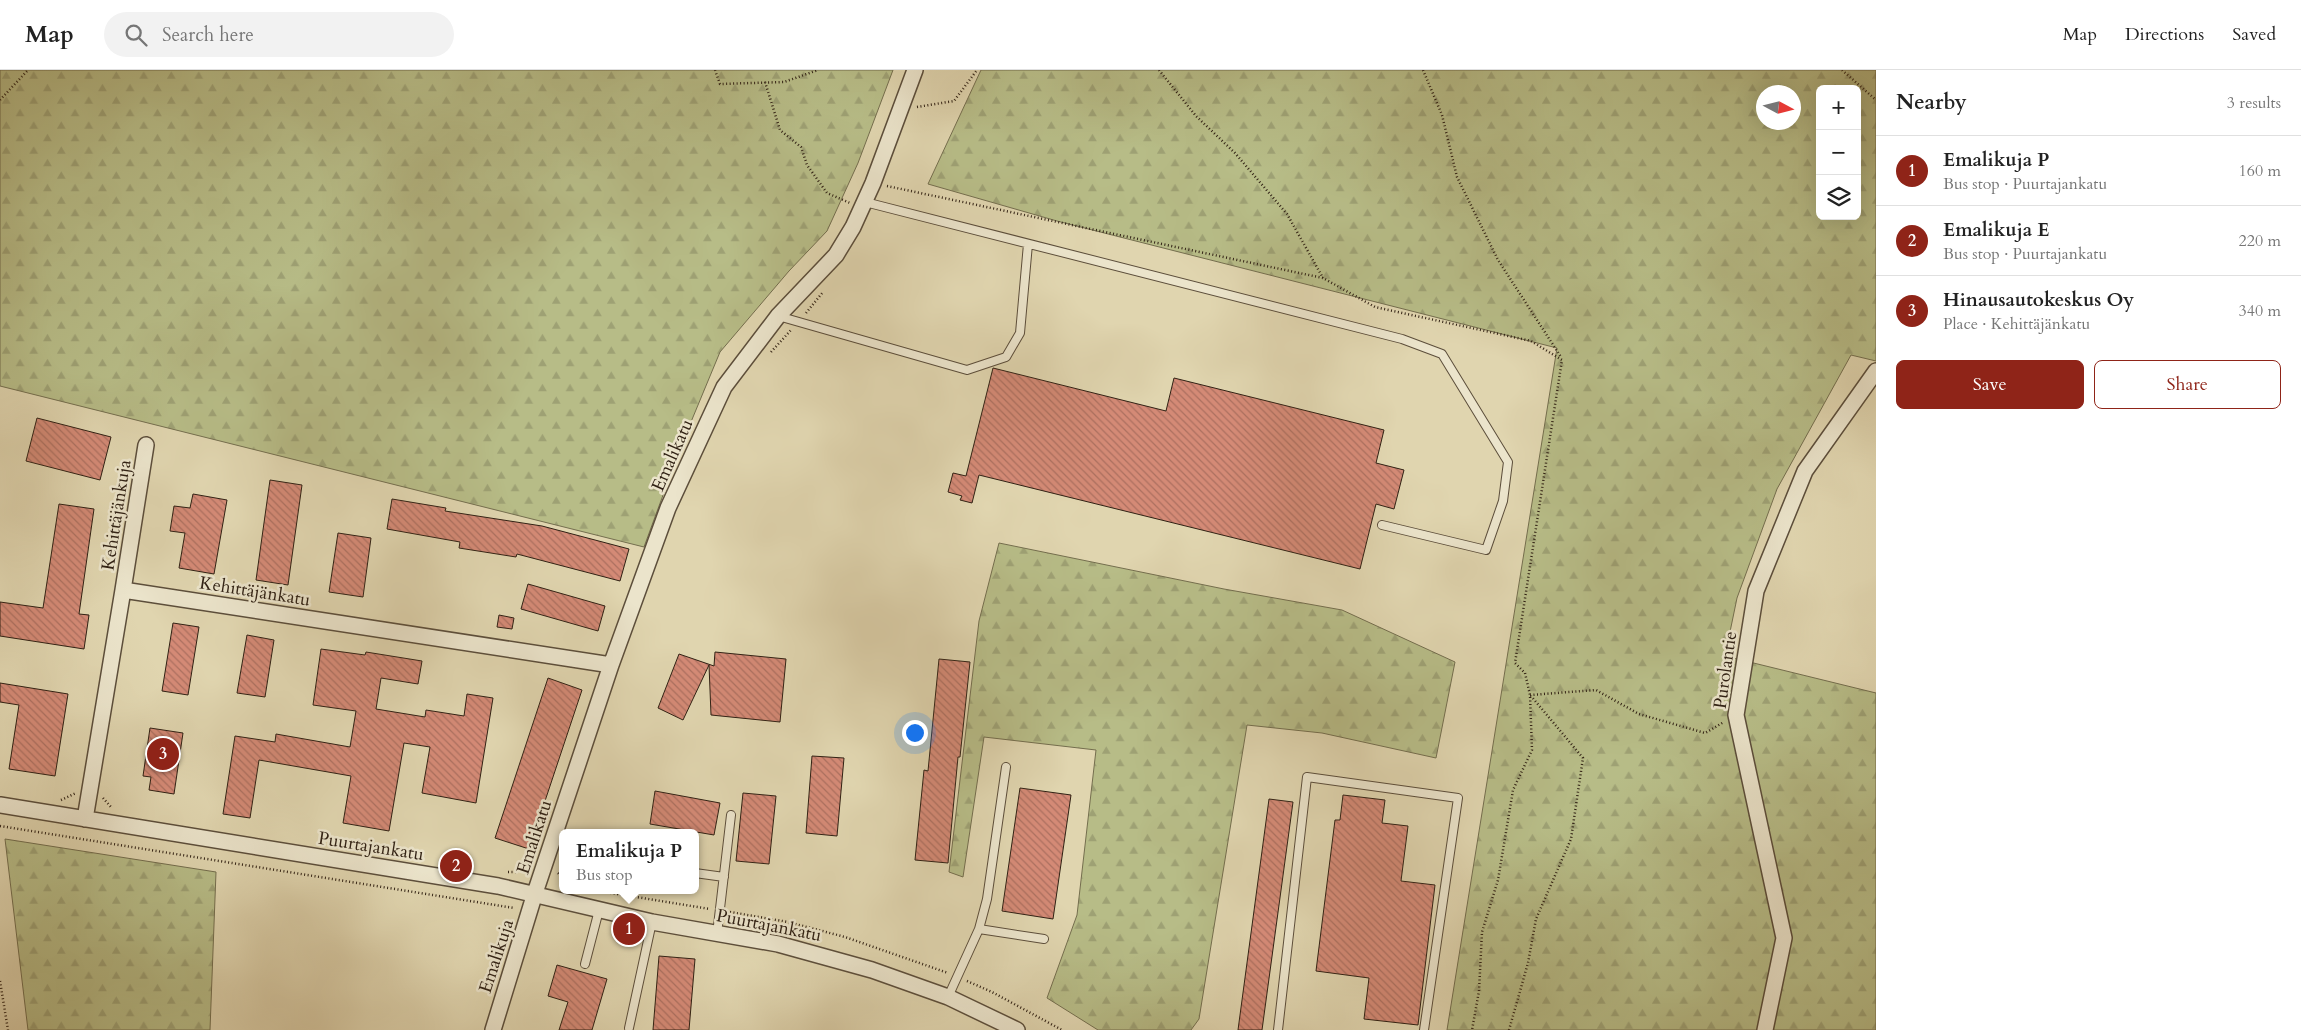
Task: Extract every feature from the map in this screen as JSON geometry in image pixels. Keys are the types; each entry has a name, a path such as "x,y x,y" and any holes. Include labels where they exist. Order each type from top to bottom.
{"street":[{"name":"Emalikatu","path":"535,893 611,665 668,508 712,411 724,387 778,316 836,255 869,206 879,185 915,70"},
{"name":"Purolantie","path":"1765,1030 1784,938 1736,715 1756,592 1805,471 1876,371"},
{"name":"Kehittäjänkuja","path":"123,590 146,446"},
{"name":"Kehittäjänkatu","path":"123,590 611,665"},
{"path":"84,819 123,590"},
{"name":"Puurtajankatu","path":"0,805 535,893 652,922 778,944 840,960 948,997 1017,1030"},
{"name":"Emalikuja","path":"493,1030 535,893"}],"lane":[{"path":"869,206 1028,244 1402,339 1442,354 1508,462 1503,501 1486,550 1382,525"},
{"path":"778,316 967,370 1006,357 1020,333 1028,244"},
{"path":"948,997 979,929 987,899 1006,767"},
{"path":"1278,1030 1307,777 1458,798 1424,1030"},
{"path":"717,934 731,815"},
{"path":"699,874 724,877"},
{"path":"585,964 600,910"},
{"path":"629,1028 652,922"},
{"path":"979,929 1044,939"}],"path":[{"path":"0,100 28,70"},
{"path":"716,70 720,84 784,82 818,70"},
{"path":"916,107 954,101 977,70"},
{"path":"1159,70 1196,116 1235,153 1287,214 1324,278"},
{"path":"1423,70 1442,115 1457,176 1498,260 1562,360 1515,664 1525,673 1530,695 1532,750 1513,790 1498,880 1482,932 1479,991 1472,1030"},
{"path":"1842,70 1876,100"},
{"path":"765,82 780,130 801,147 807,166 827,193 869,206 879,185 889,178"},
{"path":"913,115 920,98"},
{"path":"879,185 1324,278 1375,307 1531,341 1562,360"},
{"path":"767,356 829,286"},
{"path":"1530,695 1596,690 1639,714 1705,733 1736,715"},
{"path":"1510,1030 1528,963 1536,919 1570,839 1582,758 1530,695"},
{"path":"0,826 530,910"},
{"path":"0,981 8,1030"}],"green space":[{"path":"0,70 893,70 858,163 827,231 789,271 720,352 681,446 644,547 0,386"},
{"path":"981,70 1876,70 1876,361 1851,355 1777,489 1737,598 1725,656 1876,693 1876,1030 1447,1030 1557,348 1057,221 928,184"},
{"path":"999,543 1224,589 1342,610 1455,662 1436,758 1322,733 1247,725 1199,1019 1191,1030 1098,1030 1047,998 1077,915 1096,750 984,737 963,877 949,872 979,621"},
{"path":"5,839 216,872 210,1030 28,1030"}],"building":[{"path":"993,368 1166,411 1174,378 1384,430 1376,463 1404,470 1394,509 1376,504 1360,569 979,475 972,503 960,500 962,496 948,492 953,473 966,476"},
{"path":"37,418 111,437 100,480 26,461"},
{"path":"270,480 302,485 288,585 256,580"},
{"path":"193,494 227,500 214,574 179,568 185,533 170,531 174,506 190,508"},
{"path":"392,499 446,508 445,511 542,526 629,549 620,581 517,554 516,557 459,548 460,542 387,529"},
{"path":"59,504 94,509 79,614 89,615 84,649 0,636 0,602 43,608"},
{"path":"338,533 371,538 363,597 329,592"},
{"path":"528,584 605,606 598,631 521,609"},
{"path":"499,615 514,618 512,629 497,627"},
{"path":"173,623 199,627 188,695 162,691"},
{"path":"247,635 274,640 265,697 237,693"},
{"path":"321,649 365,655 366,652 422,661 418,684 381,678 376,709 425,717 426,710 464,716 467,694 493,698 476,803 422,793 430,747 404,743 389,831 343,823 351,776 259,760 250,818 223,814 235,736 275,742 276,734 350,747 356,711 313,705"},
{"path":"715,652 786,659 780,722 711,715 709,665 683,720 658,708 679,654 714,666"},
{"path":"939,659 970,662 960,757 958,757 948,863 915,860 924,770 928,771"},
{"path":"548,678 582,690 529,849 495,838"},
{"path":"0,683 68,694 55,776 9,769 19,705 0,702"},
{"path":"150,728 183,733 174,794 149,790 151,777 143,776"},
{"path":"812,756 844,758 837,836 806,833"},
{"path":"1020,788 1071,795 1053,919 1002,911"},
{"path":"655,791 720,803 714,835 699,832 699,829 679,829 650,824"},
{"path":"743,793 776,796 769,864 736,861"},
{"path":"1343,795 1385,800 1382,823 1408,826 1401,881 1435,885 1418,1025 1364,1019 1369,978 1316,971 1335,820 1340,820"},
{"path":"1269,799 1293,802 1262,1030 1238,1030"},
{"path":"659,956 695,959 689,1030 653,1030"},
{"path":"557,965 607,979 592,1030 559,1030 568,1002 548,996"}],"place":[{"name":"Hinausautokeskus Oy","path":"163,754"},
{"name":"Emalikuja E","path":"456,866"},
{"name":"Emalikuja P","path":"629,929"}]}
